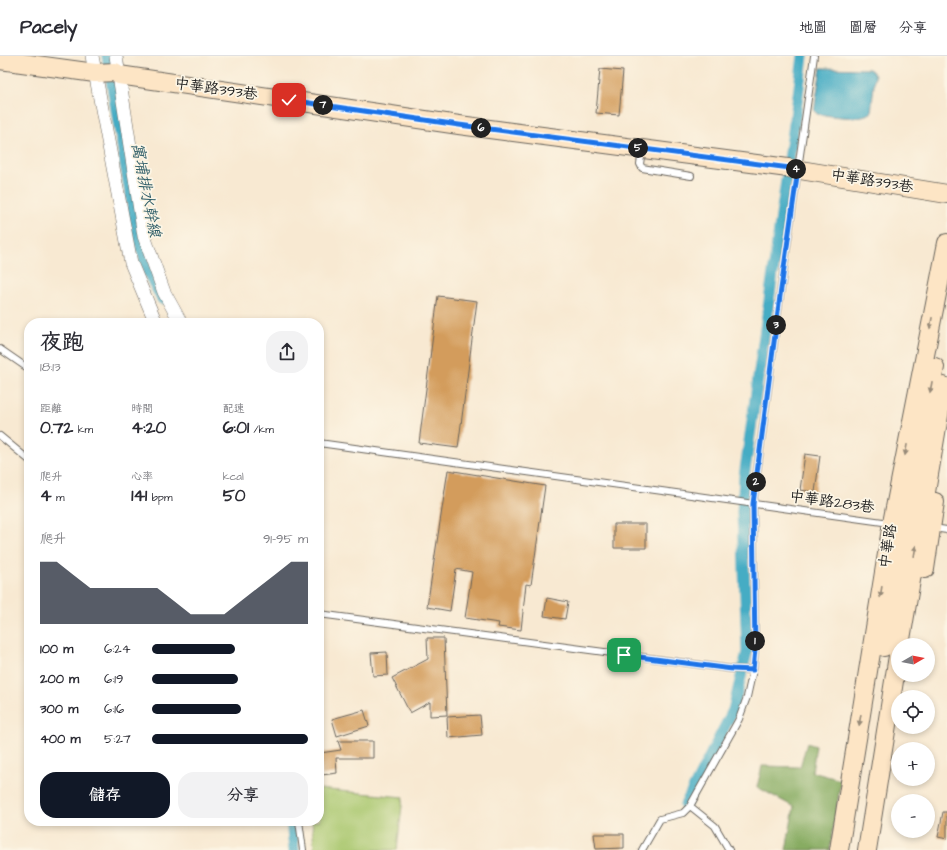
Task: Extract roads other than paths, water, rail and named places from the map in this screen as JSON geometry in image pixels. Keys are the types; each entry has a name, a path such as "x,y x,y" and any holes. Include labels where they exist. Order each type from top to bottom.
{"main road":[{"name":"中華路393巷","path":"0,60 94,65 117,68 451,124 793,169 947,194"},
{"name":"中華路","path":"912,638 919,526 947,243"},
{"name":"中華路","path":"852,850 919,526 947,308"},
{"name":"中華路","path":"901,638 919,526 947,369"},
{"name":"中華路","path":"839,850 919,526 947,428"},
{"path":"867,850 894,682"},
{"path":"879,850 898,734"}],"street":[{"path":"94,65 131,263 154,318"},
{"path":"117,68 144,236 164,292 178,318"}],"lane":[{"path":"642,850 660,819 683,814 690,806 739,719 747,697 753,670 755,649 753,504 779,304 793,169 814,56"},
{"path":"642,149 640,164 642,168 691,176"},
{"path":"0,349 24,366"},
{"path":"0,436 24,456"},
{"name":"中華路283巷","path":"324,444 919,526"},
{"path":"324,615 732,669 753,670"},
{"path":"690,806 715,826 729,850"},
{"path":"300,826 303,850"}],"water":[{"path":"821,68 869,69 872,71 875,76 871,113 858,117 837,117 817,114 814,111"}],"waterway":[{"name":"寓埔排水幹線","path":"107,56 134,218 147,271 162,299"},
{"path":"685,805 733,710 747,652 742,512 744,477 803,56"},
{"name":"寓埔排水幹線","path":"292,826 294,850"}]}
